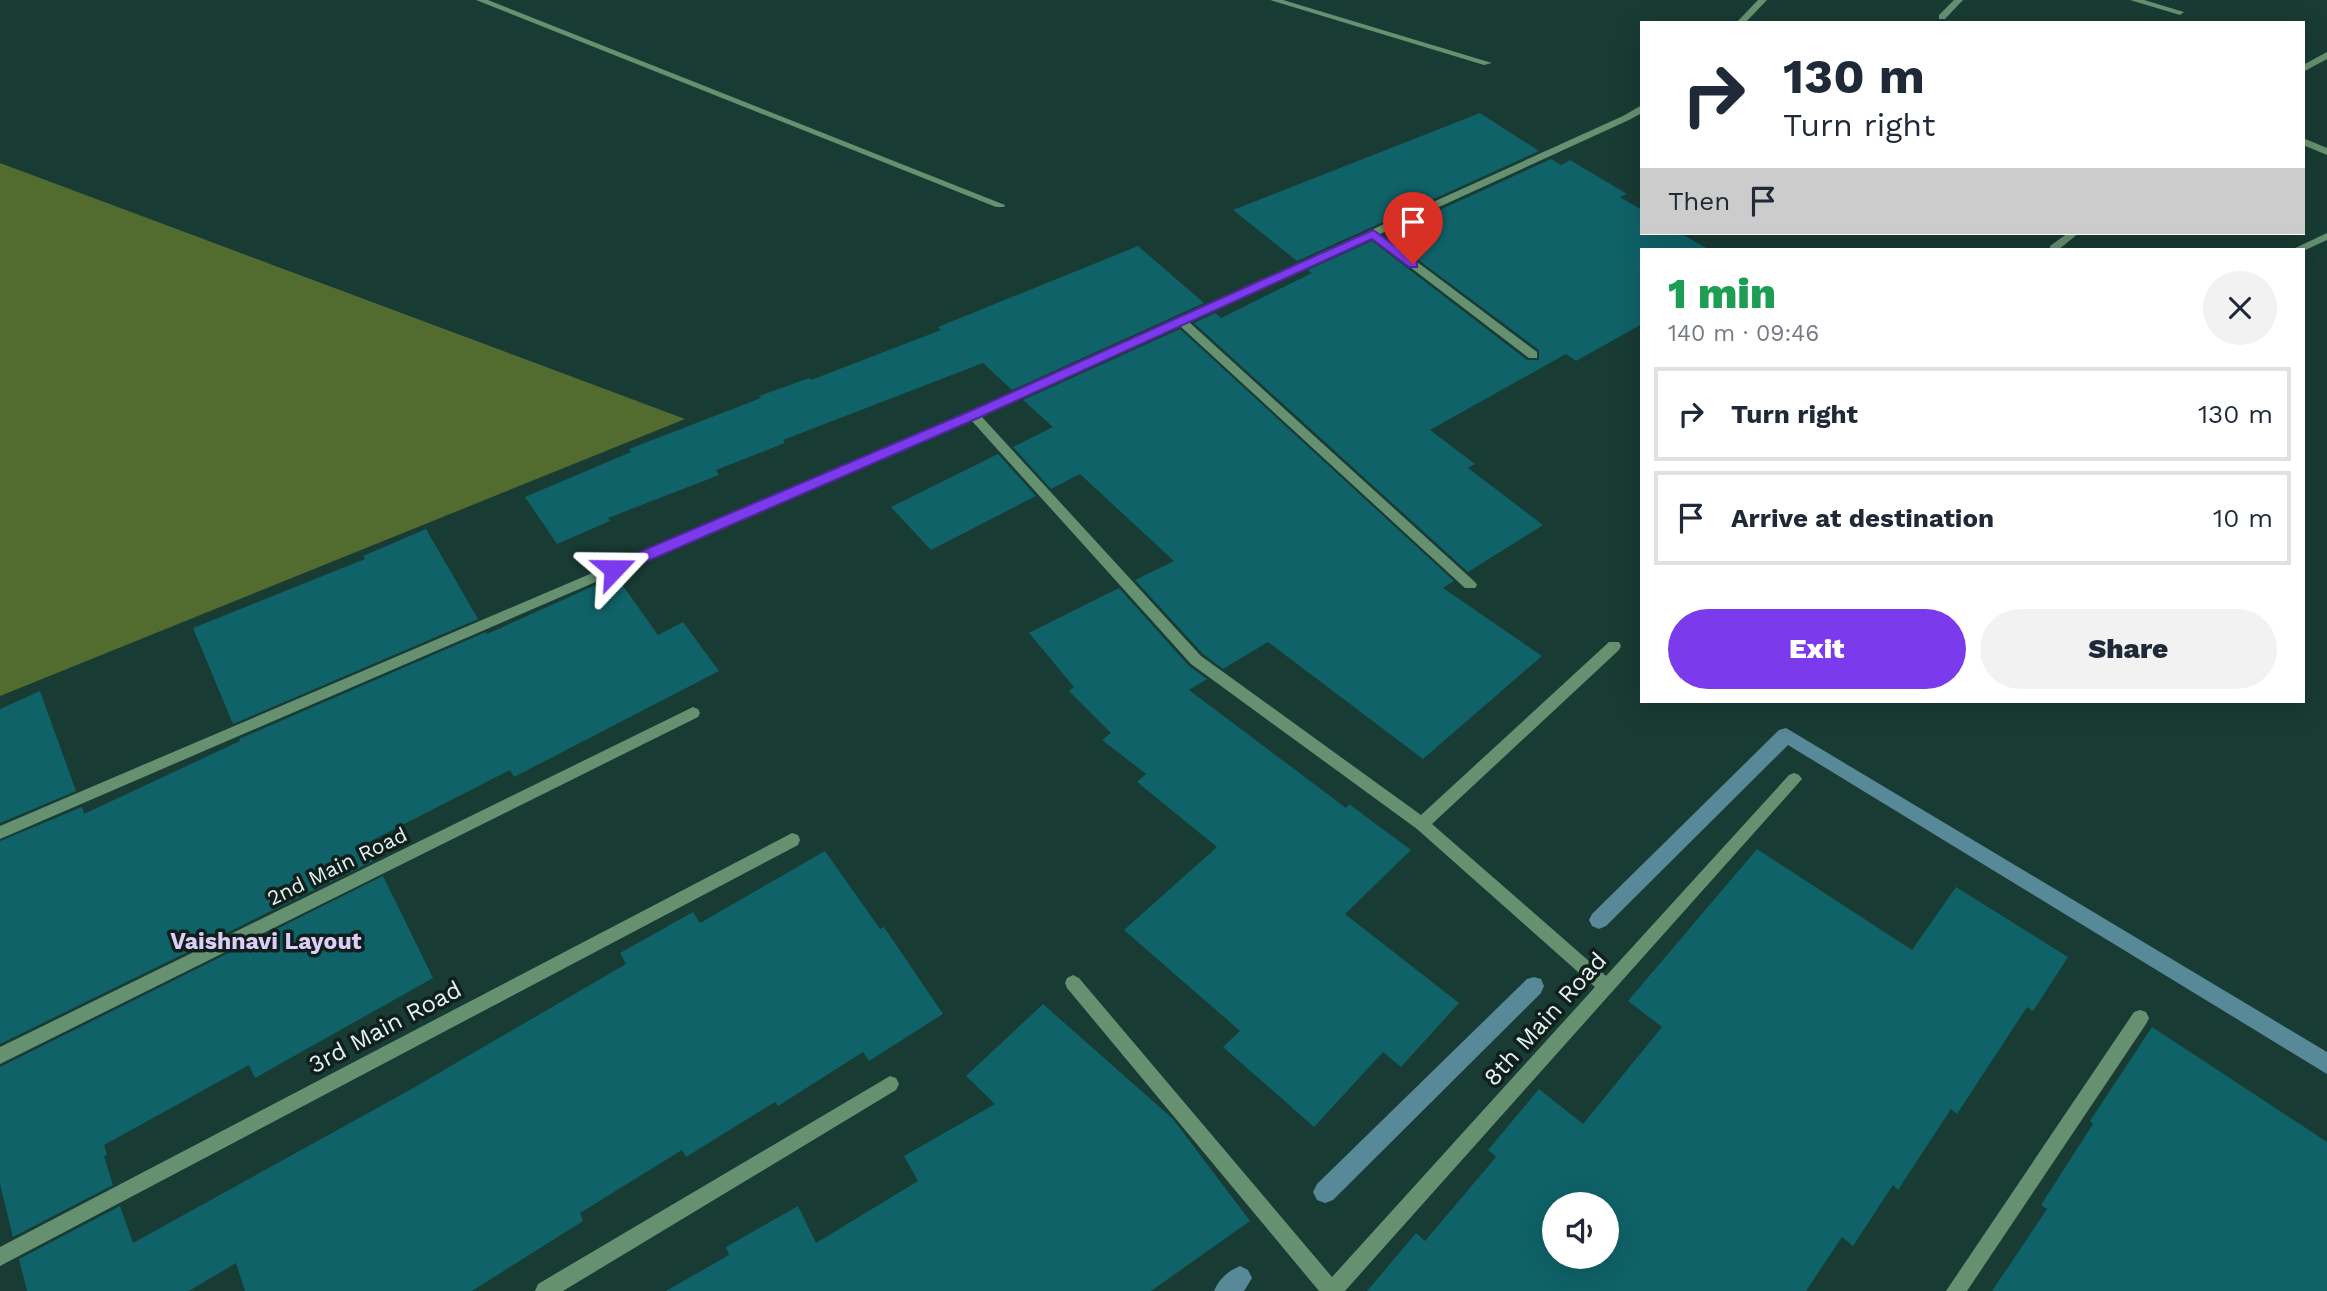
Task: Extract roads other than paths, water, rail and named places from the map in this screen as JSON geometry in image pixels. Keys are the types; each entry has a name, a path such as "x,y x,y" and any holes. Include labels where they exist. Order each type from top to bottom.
{"street":[{"path":"480,0 1000,205"},
{"path":"1274,0 1487,63"},
{"path":"1742,21 1763,0"},
{"path":"1942,17 1959,0"},
{"path":"2134,0 2180,12"},
{"path":"2305,68 2327,55"},
{"path":"0,833 973,415 1373,234 1640,109"},
{"path":"2305,142 2327,152"},
{"path":"1373,234 1533,355"},
{"path":"2054,248 2071,235"},
{"path":"2300,248 2327,236"},
{"path":"1181,321 1470,584"},
{"path":"973,415 1196,660 1422,824 1607,987"},
{"path":"1422,824 1614,646"},
{"name":"2nd Main Road","path":"0,1056 693,713"},
{"name":"8th Main Road","path":"1332,1291 1794,779"},
{"name":"3rd Main Road","path":"0,1257 792,839"},
{"path":"1073,983 1332,1291"},
{"path":"1956,1291 2140,1018"},
{"path":"545,1291 890,1084"}],"waterway":[{"path":"1599,920 1786,735 2327,1064"},
{"path":"1325,1192 1534,986"},
{"path":"1226,1291 1240,1278"}],"district":[{"name":"Vaishnavi Layout","path":"266,941"}]}
